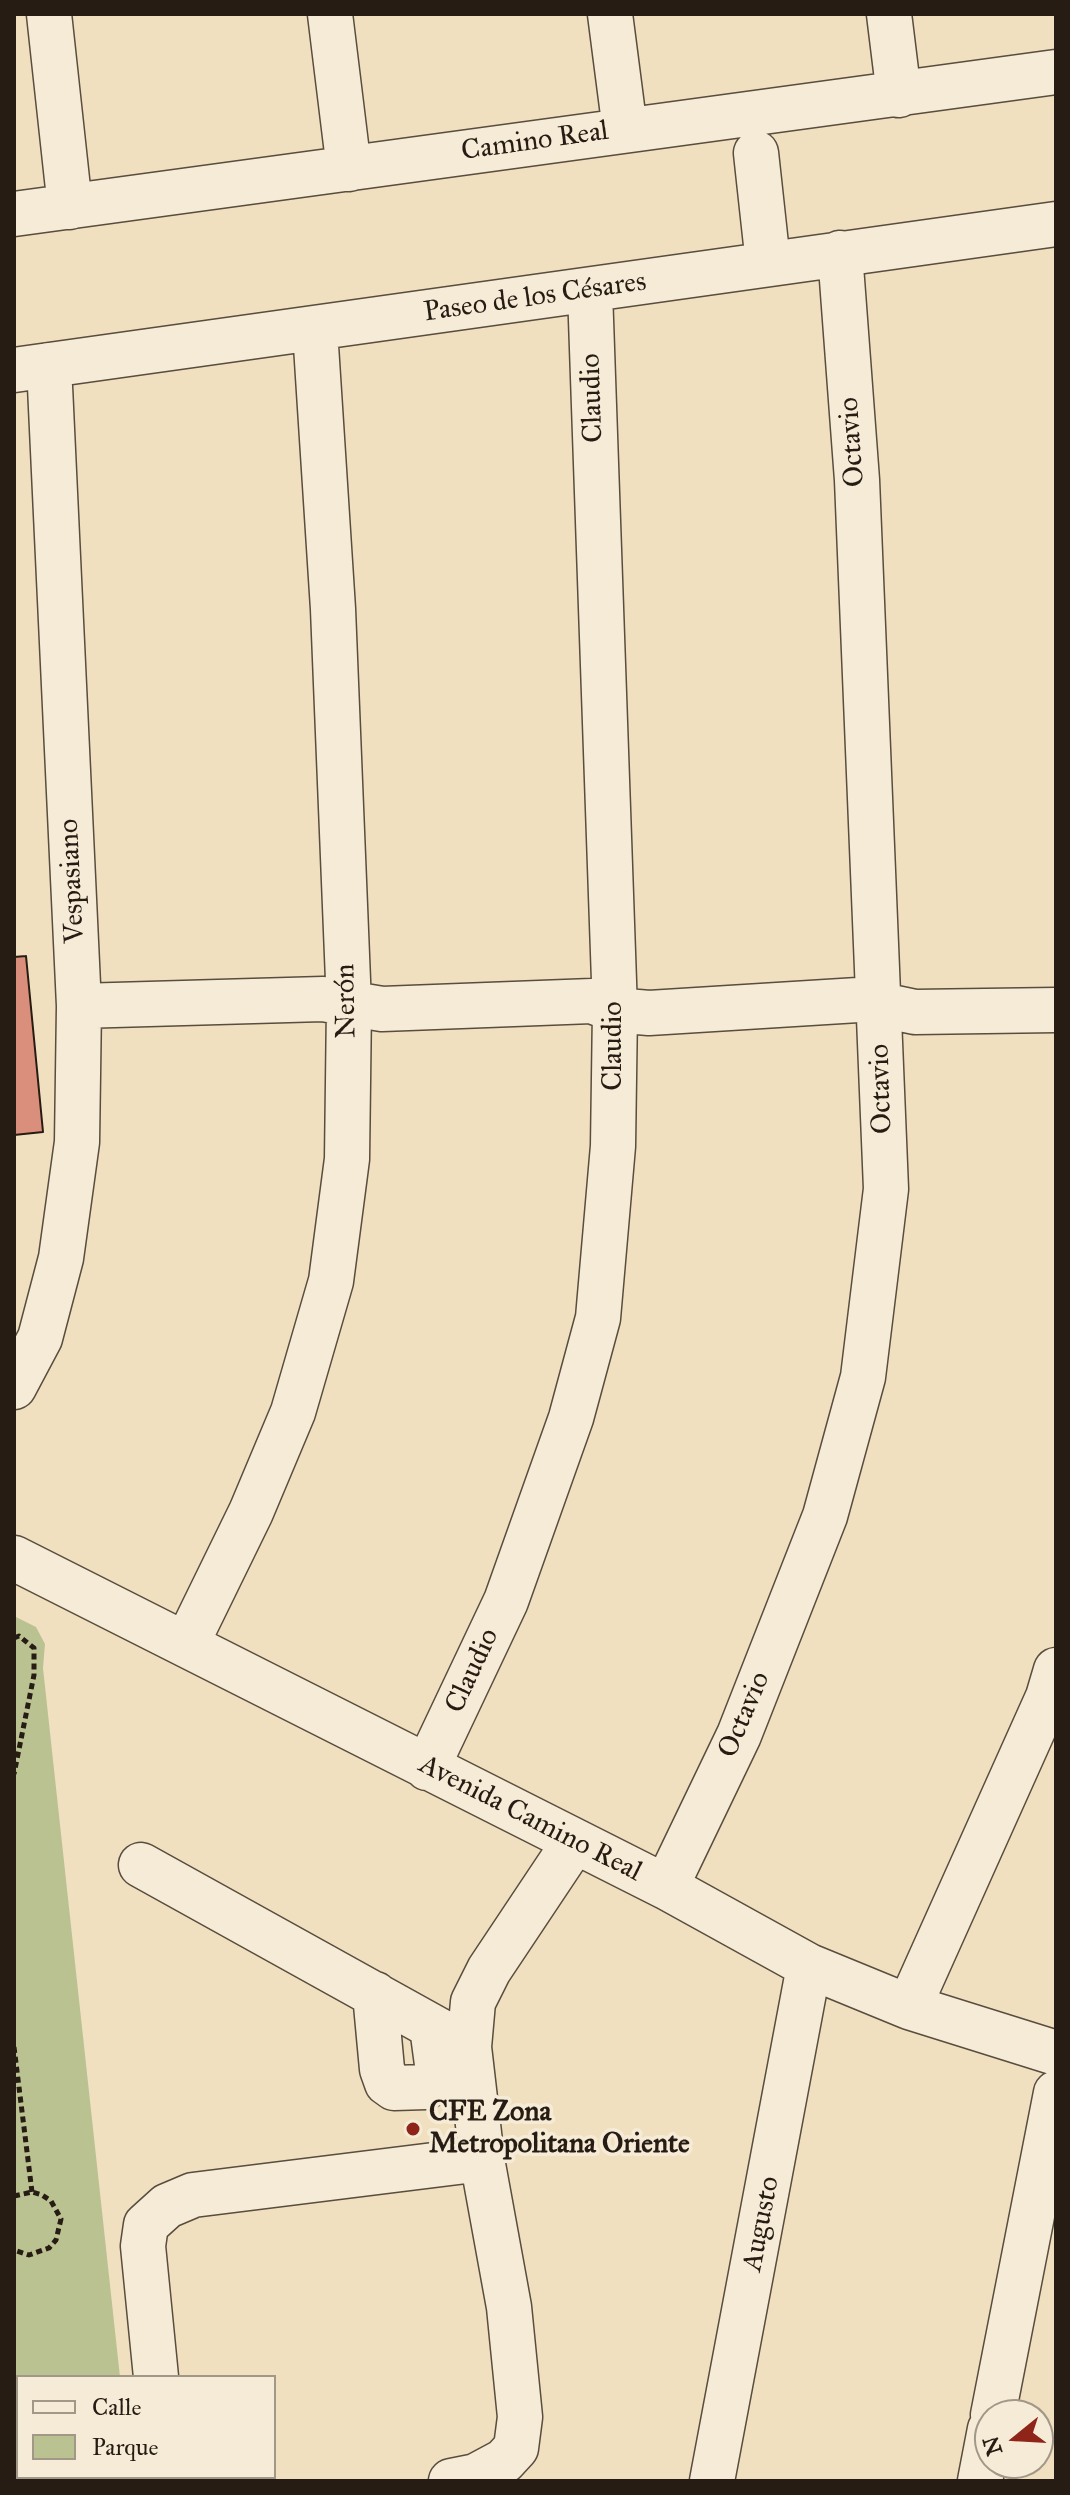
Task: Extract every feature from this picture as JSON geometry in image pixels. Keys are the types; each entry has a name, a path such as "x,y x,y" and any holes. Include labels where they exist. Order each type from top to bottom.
{"street":[{"path":"49,14 70,207"},
{"path":"330,14 349,169"},
{"path":"610,14 625,130"},
{"path":"889,14 899,95"},
{"name":"Camino Real","path":"14,214 1056,72"},
{"path":"756,153 768,263"},
{"name":"Paseo de los Césares","path":"31,367 315,330 1056,224"},
{"name":"Octavio","path":"666,1887 739,1735 825,1516 863,1377 886,1189 857,480 840,253"},
{"name":"Claudio","path":"427,1768 506,1601 571,1418 598,1318 613,1146 615,1010 590,291"},
{"name":"Nerón","path":"187,1643 251,1512 293,1412 331,1281 347,1159 349,1005 333,609 315,330"},
{"name":"Vespasiano","path":"14,1387 40,1338 61,1258 77,1142 79,1006 31,367"},
{"path":"79,1006 323,999 382,1009 592,1001 615,1010 649,1013 858,1000 915,1012 1056,1010"},
{"name":"Avenida Camino Real","path":"14,1558 666,1887 809,1966 909,2007 1056,2053"},
{"path":"909,2007 1048,1697 1056,1670"},
{"path":"375,1994 382,2069 387,2083 394,2088 426,2087 439,2079 451,2037 489,1970 575,1841"},
{"path":"141,1865 451,2037 482,2159 509,2307 520,2417 516,2448 504,2461 476,2476 451,2481"},
{"name":"Augusto","path":"712,2481 809,1966"},
{"path":"996,2399 1056,2093"},
{"path":"156,2375 143,2246 146,2225 167,2206 193,2195 482,2159"}],"path":[{"path":"14,1638 19,1636 34,1648 34,1675 14,1774"},
{"path":"14,2047 32,2192"},
{"path":"14,2187 16,2195 32,2192 51,2201 61,2219 60,2230 49,2248 40,2253 14,2250"}],"green space":[{"path":"14,1616 36,1627 45,1644 43,1668 120,2375 16,2375 16,2479 131,2481 14,2481"}],"building":[{"path":"26,956 43,1132 14,1135 14,957"}],"place":[{"name":"CFE Zona Metropolitana Oriente","path":"413,2129"}]}
